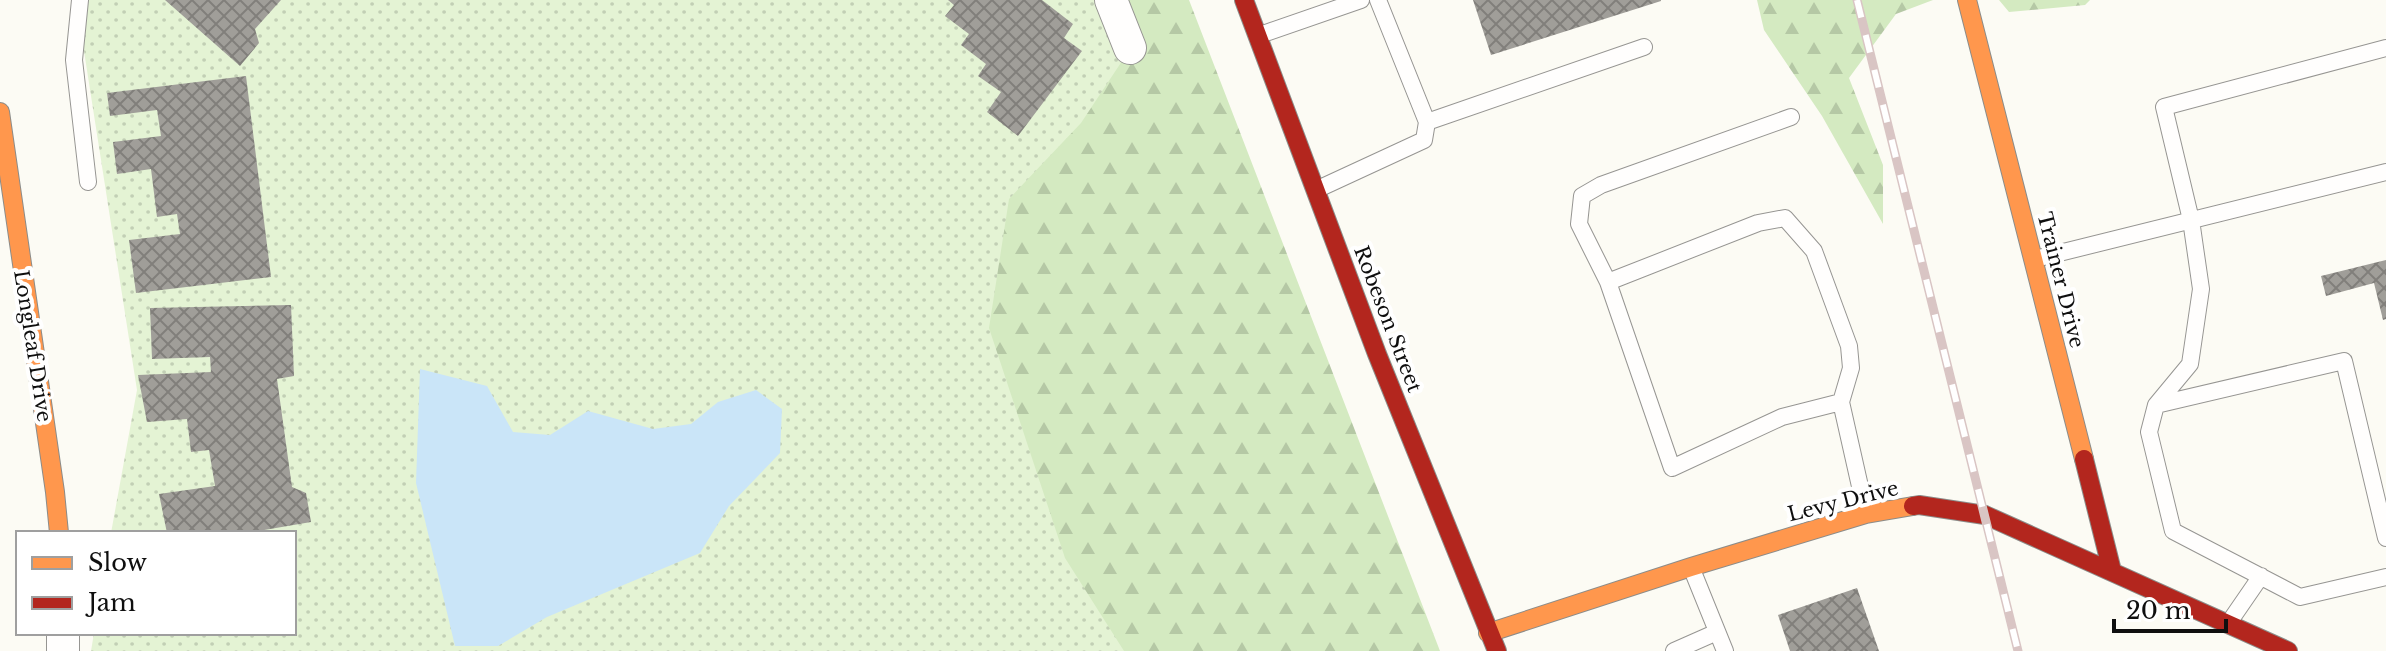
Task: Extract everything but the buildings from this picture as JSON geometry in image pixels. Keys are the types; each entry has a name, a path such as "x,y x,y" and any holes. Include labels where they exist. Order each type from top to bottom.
{"street":[{"path":"1111,0 1130,48"},
{"name":"Robeson Street","path":"1244,0 1377,354 1497,651"},
{"name":"Trainer Drive","path":"1967,0 2112,571"},
{"name":"Longleaf Drive","path":"0,112 59,531"},
{"name":"Levy Drive","path":"1488,633 1866,514 1919,505 1985,515 2288,651"}],"lane":[{"path":"80,0 74,60 88,182"},
{"path":"1258,36 1361,0"},
{"path":"1317,190 1424,140 1427,122 1378,0"},
{"path":"1427,122 1644,47"},
{"path":"2386,48 2164,107 2191,220 2201,289 2190,364 2156,405 2149,432 2173,531 2300,597 2386,577"},
{"path":"1791,117 1601,185 1582,196 1579,224 1608,282 1672,468 1782,417 1841,402"},
{"path":"2033,260 2386,172"},
{"path":"1608,282 1758,223 1785,218 1814,251 1849,346 1851,368 1841,402 1866,514"},
{"path":"2156,405 2344,361 2386,538"},
{"path":"1691,567 1725,651"},
{"path":"2228,624 2261,576"},
{"path":"1674,651 1717,632"}],"green space":[{"path":"76,0 1126,0 1374,651 91,651 94,635 296,635 296,531 111,531 137,390"},
{"path":"1111,0 1189,0 1440,651 1124,651 1065,558 989,328 1009,199 1081,123 1130,49"},
{"path":"1757,0 1933,0 1896,14 1849,78 1883,165 1883,224 1822,116 1764,30"},
{"path":"1999,0 2090,0 2085,5 2009,12"}],"water":[{"path":"420,369 487,386 513,432 550,435 588,411 653,429 691,424 718,402 756,390 782,409 780,453 729,506 700,553 547,617 498,646 455,646 416,483"}],"railway":[{"path":"1857,0 2018,651"}],"traffic: slow":[{"path":"1967,0 2084,459"},
{"path":"0,112 59,531"},
{"path":"1488,633 1866,514 1913,506"}],"traffic: jam":[{"path":"1244,0 1377,354 1497,651"},
{"path":"2084,459 2112,571"},
{"path":"1913,506 1985,515 2288,651"}]}
